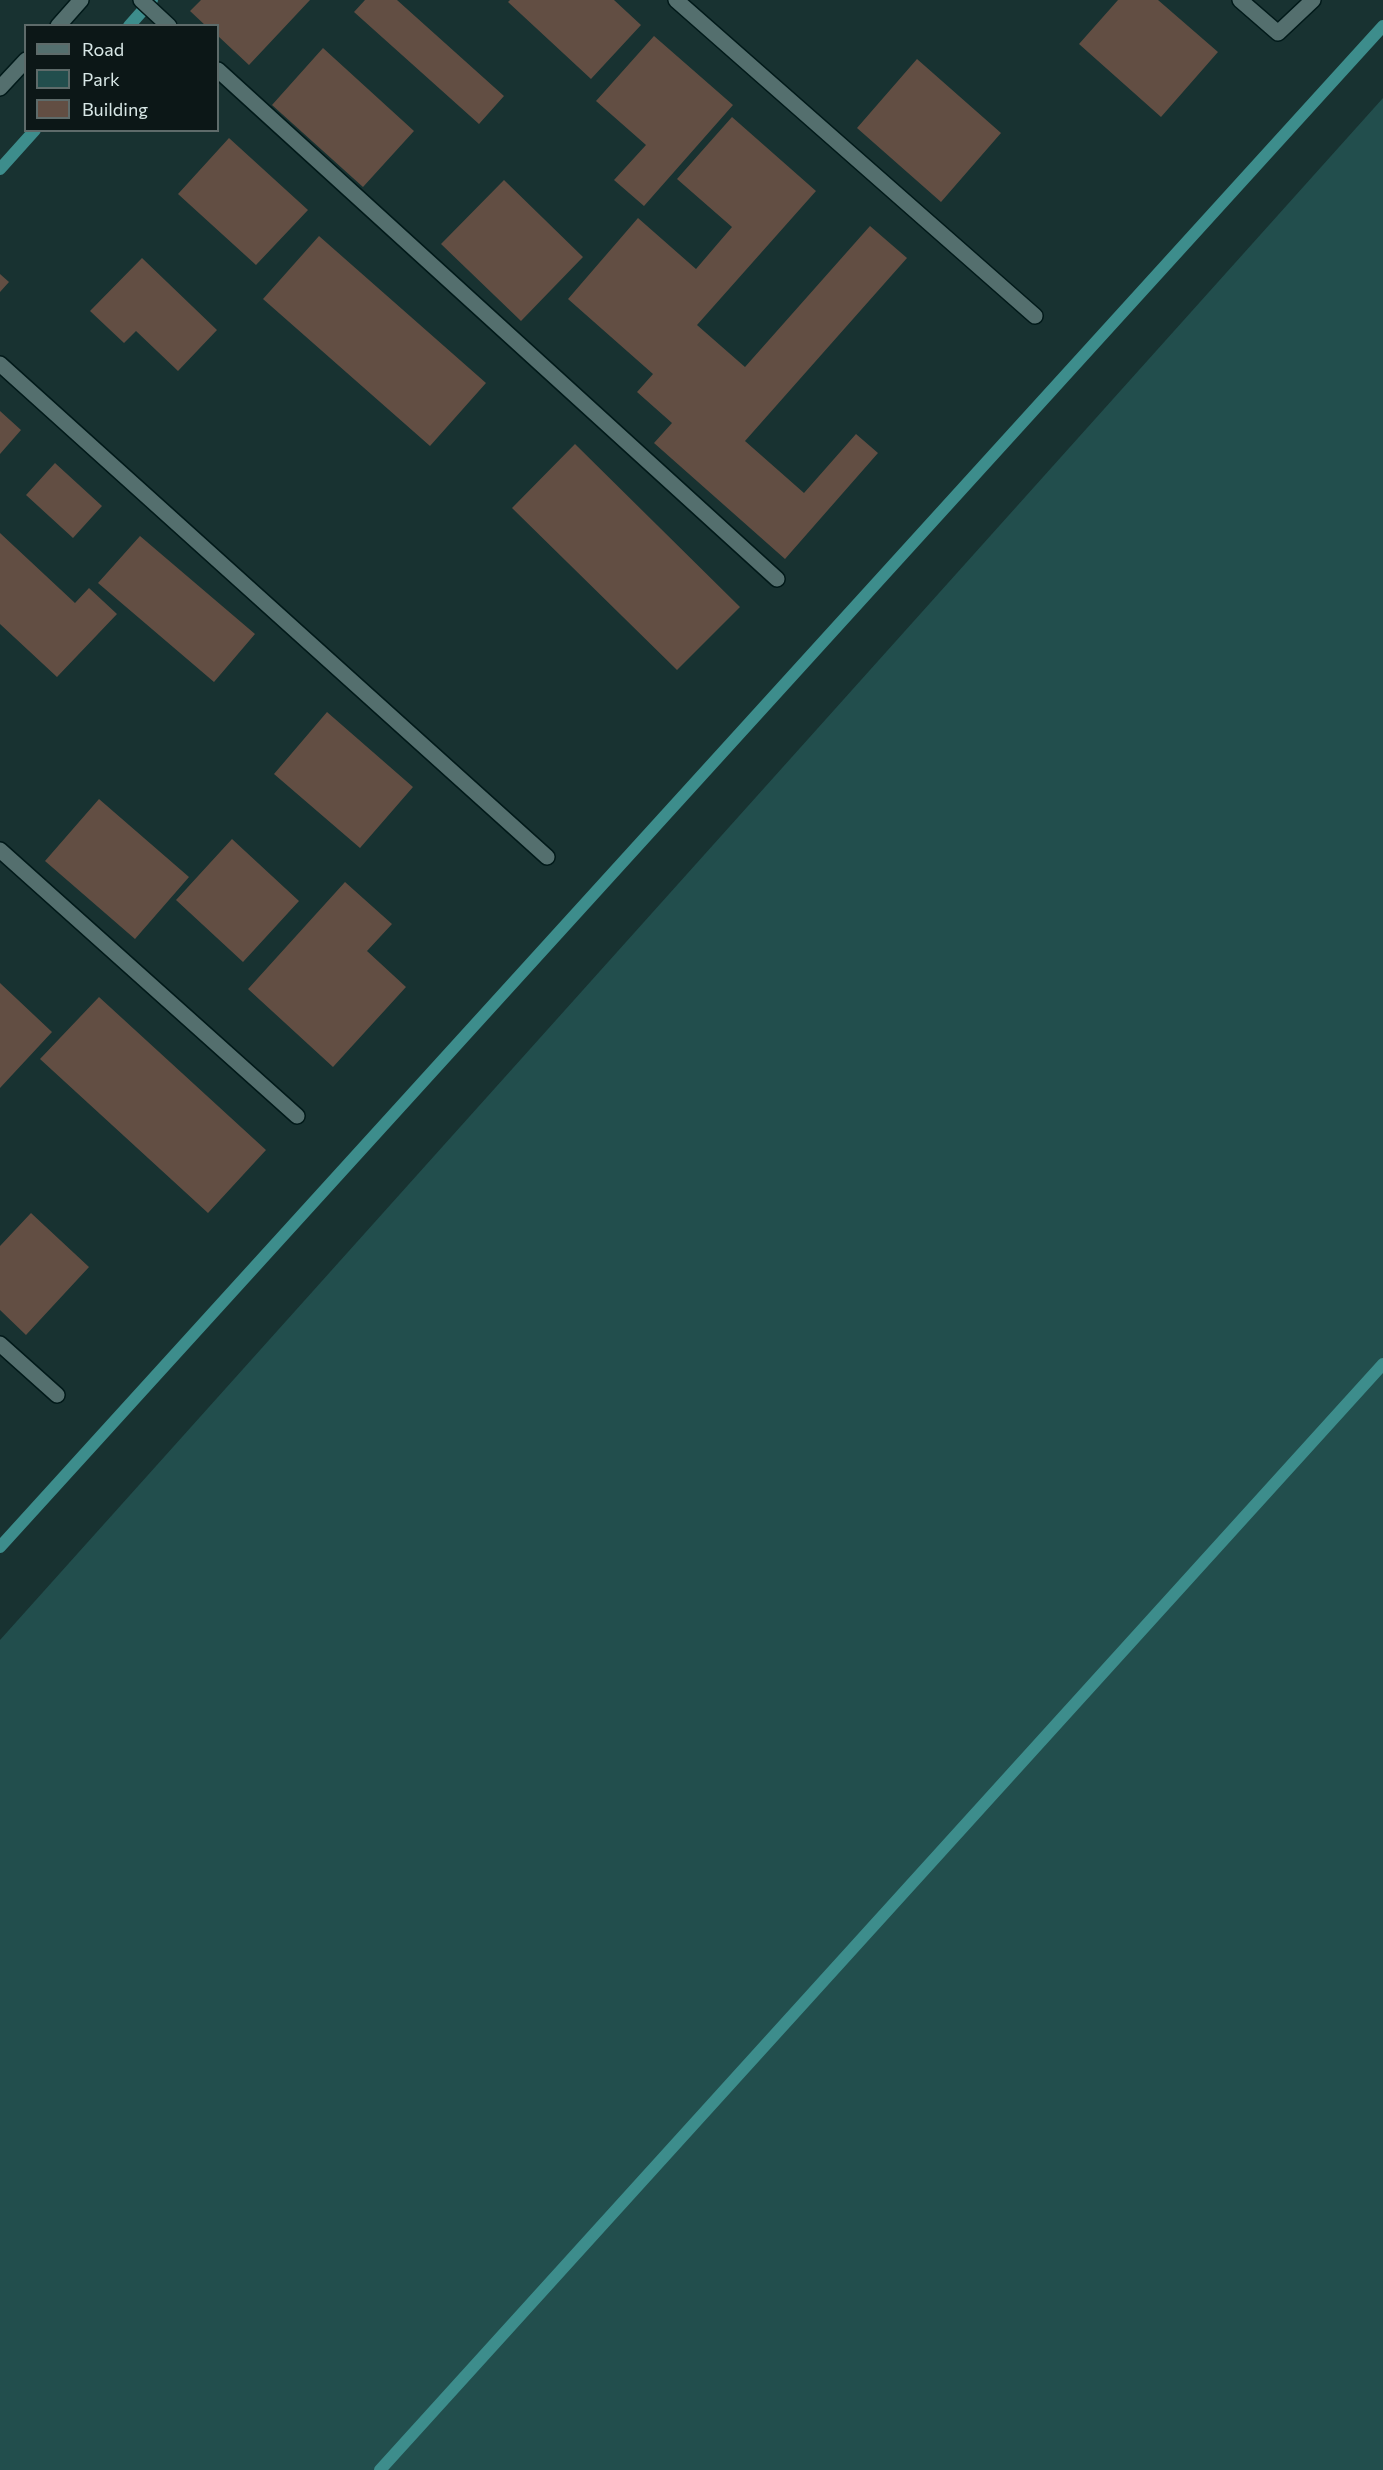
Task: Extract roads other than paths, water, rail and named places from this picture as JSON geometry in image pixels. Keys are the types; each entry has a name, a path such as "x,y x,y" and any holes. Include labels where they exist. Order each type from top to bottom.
{"street":[{"path":"60,24 81,0"},
{"path":"141,0 167,24"},
{"path":"676,0 1035,316"},
{"path":"1240,0 1278,33 1312,0"},
{"path":"0,88 24,62"},
{"path":"219,71 777,579"},
{"path":"0,364 547,857"},
{"path":"0,849 297,1116"},
{"path":"0,1344 57,1395"}],"waterway":[{"path":"131,24 152,0"},
{"path":"0,1547 1383,26"},
{"path":"0,169 33,132"},
{"path":"380,2470 1383,1364"}]}
